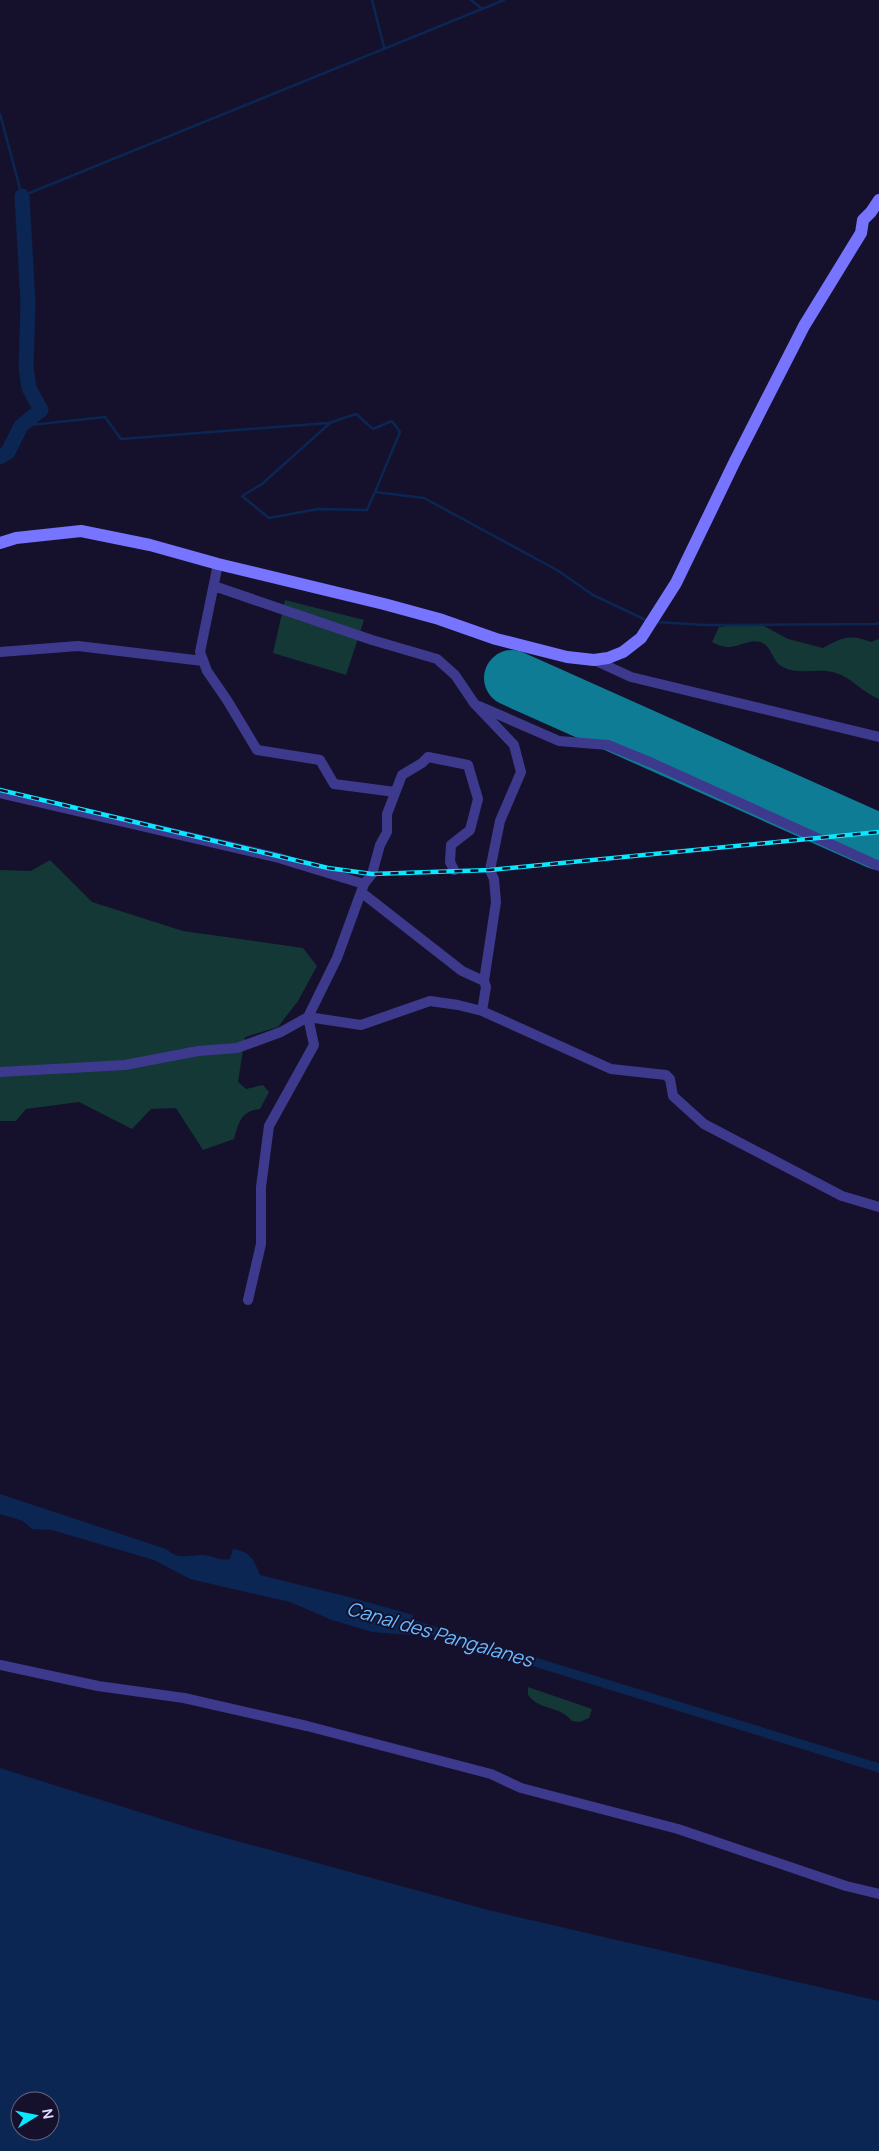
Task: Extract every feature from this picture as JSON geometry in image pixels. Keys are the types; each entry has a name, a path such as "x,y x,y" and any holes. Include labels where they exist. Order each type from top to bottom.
{"main road":[{"path":"0,542 16,538 81,531 150,545 218,564 439,619 505,641 567,657 594,660 608,658 623,652 641,638 676,583 735,461 804,326 861,233 863,220 879,200"}],"street":[{"path":"218,564 200,652 207,671 257,750 320,760 334,784 395,792"},
{"path":"214,586 372,640 437,659 455,675 474,703 514,745 521,772 500,821 490,870 494,879 496,902 484,981 486,987 482,1010"},
{"path":"0,652 78,646 203,661"},
{"path":"594,660 631,677 879,738"},
{"path":"474,703 559,741 608,745 879,866"},
{"path":"0,1072 125,1065 198,1051 237,1048 280,1032 308,1017 338,958 363,888 372,874 380,845 386,832 387,814 402,775 422,764 428,757 468,765 478,799 470,830 452,845 450,862 454,870"},
{"path":"0,793 279,858 363,888 462,971 484,981"},
{"path":"308,1017 362,1024 430,1001 482,1010 611,1069 666,1075 670,1079 673,1096 704,1124 842,1196 879,1207"},
{"path":"248,1300 261,1244 261,1187 269,1126 314,1045 308,1017"},
{"path":"0,1665 98,1686 184,1698 316,1728 491,1774 521,1788 678,1829 846,1886 879,1894"}],"green space":[{"path":"285,600 364,620 346,675 273,653"},
{"path":"741,624 762,625 788,639 823,648 836,641 851,637 871,642 879,639 879,699 842,675 830,671 789,670 779,665 767,646 760,642 754,641 728,647 712,642 719,627"},
{"path":"50,860 92,902 183,931 303,948 317,966 298,1001 278,1027 245,1037 238,1082 246,1089 263,1085 269,1092 260,1109 249,1112 242,1118 234,1139 203,1150 176,1108 151,1109 132,1129 79,1102 26,1109 16,1121 0,1121 0,870 31,871"},
{"path":"528,1687 592,1709 589,1718 580,1722 572,1721 561,1712 538,1704 528,1695"}],"water":[{"path":"0,1494 166,1549 178,1555 204,1555 220,1559 230,1559 233,1549 239,1550 251,1558 260,1575 413,1615 410,1635 372,1632 332,1620 290,1602 190,1579 154,1560 52,1530 32,1529 23,1521 0,1514"},
{"path":"0,1768 190,1828 488,1910 879,2001 879,2151 0,2151"}],"waterway":[{"path":"372,0 384,47"},
{"path":"471,0 482,9"},
{"path":"0,114 22,196 504,0"},
{"path":"0,457 8,452 21,426 41,410 29,388 26,367 28,303 22,196"},
{"path":"21,426 105,417 121,439 329,423 356,414 373,429 392,421 400,432 375,492 424,498 557,570 593,595 648,621"},
{"path":"329,424 262,484 242,496 269,518 318,509 367,510 375,492"},
{"path":"656,622 705,625 879,623"},
{"name":"Canal des Pangalanes","path":"402,1621 879,1768"}],"runway":[{"path":"512,678 879,842"}],"railway":[{"path":"0,790 328,868 372,874 490,870 879,832"}]}
